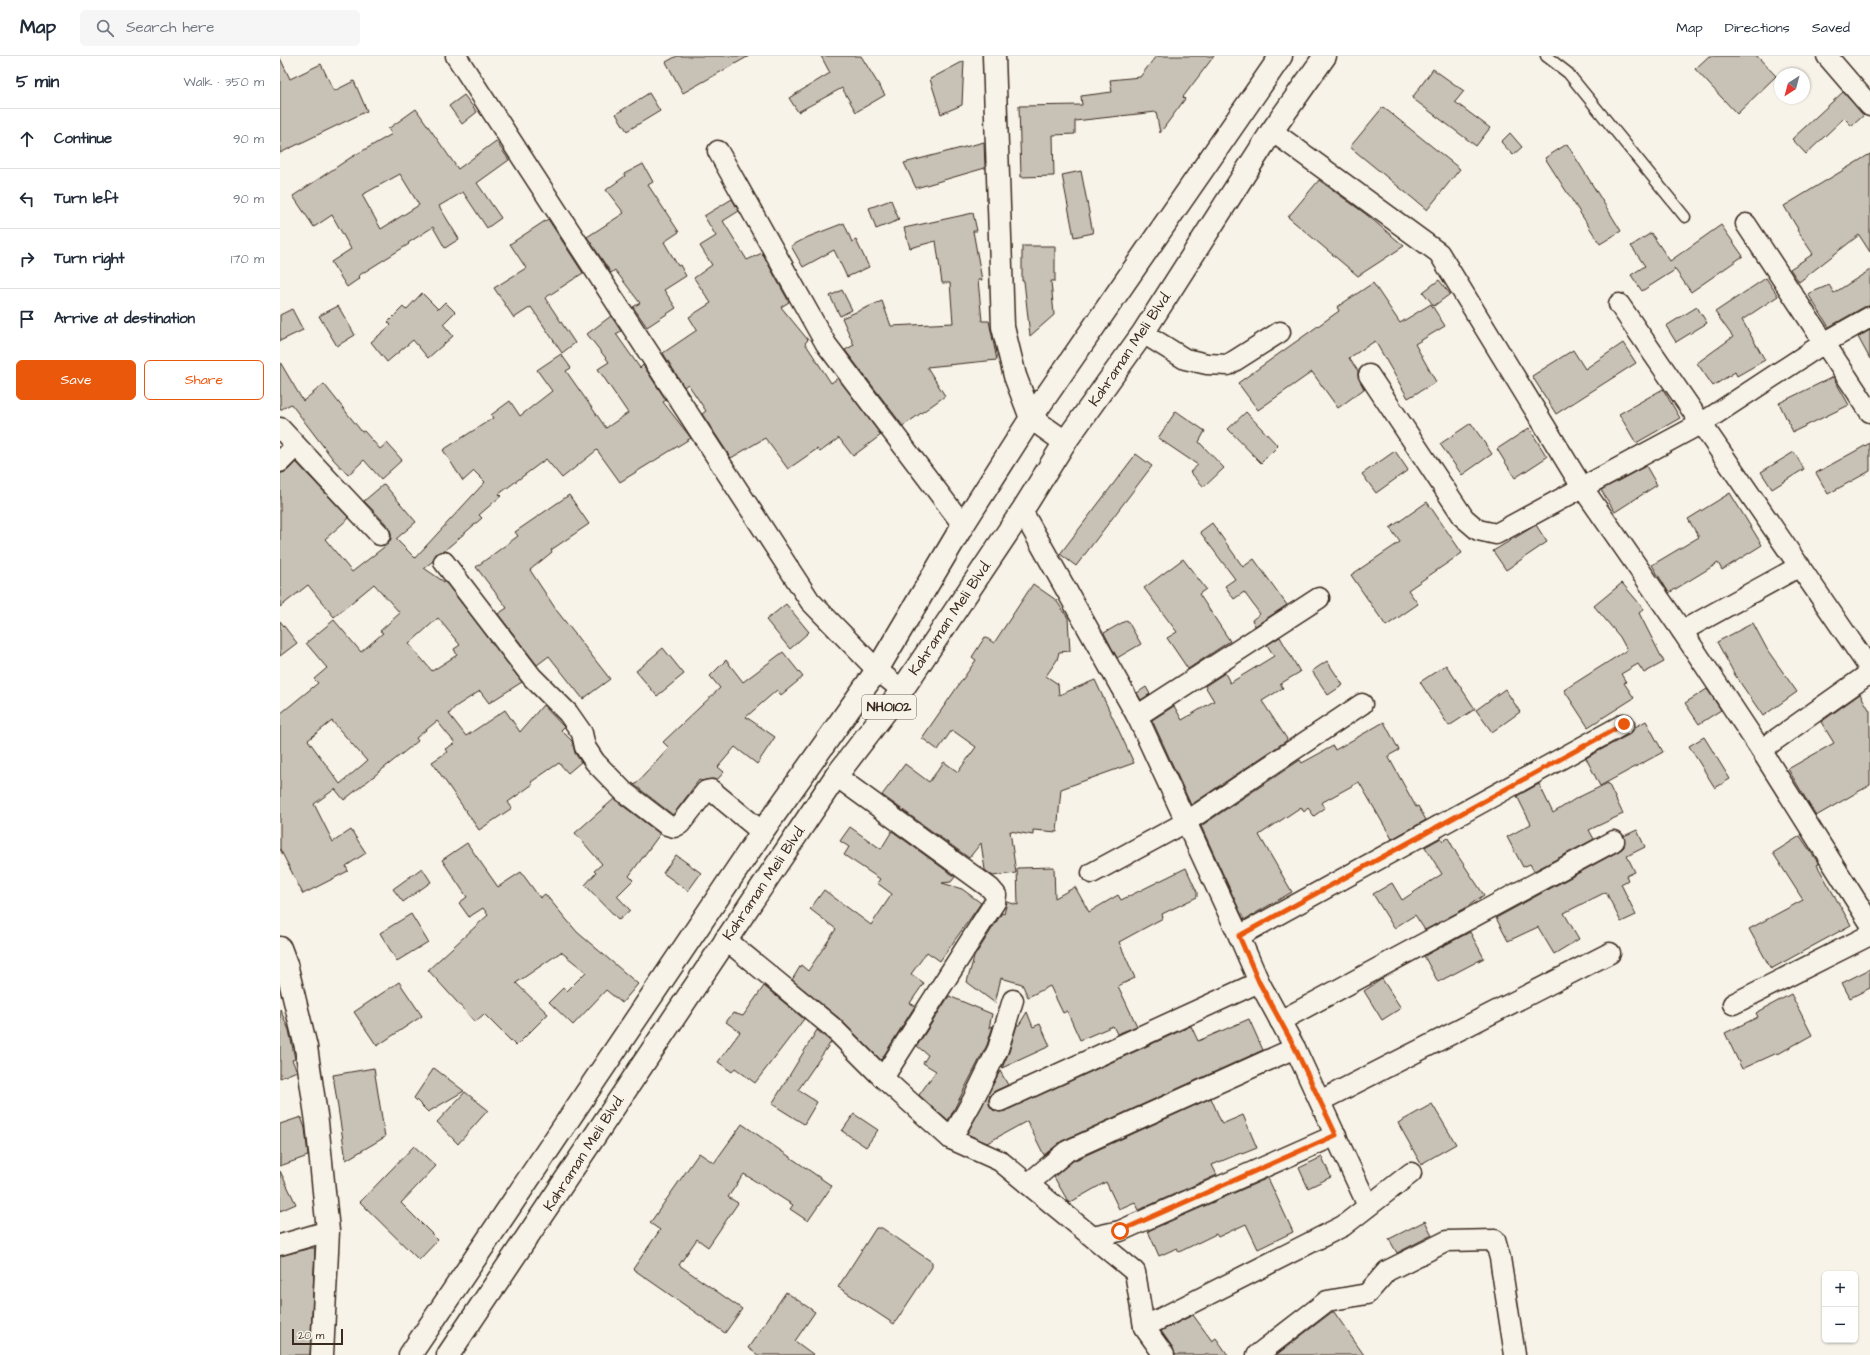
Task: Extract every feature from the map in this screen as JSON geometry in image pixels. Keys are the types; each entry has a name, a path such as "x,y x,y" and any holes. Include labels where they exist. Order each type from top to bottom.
{"main road":[{"path":"994,56 1003,327 1015,376 1031,418 1065,442"},
{"name":"Kahraman Meli Blvd.","path":"410,1355 762,832 878,670 963,525 1031,418 1281,56"},
{"name":"Kahraman Meli Blvd.","path":"448,1355 836,776 902,690 1022,512 1065,442 1143,333 1272,131 1325,56"},
{"path":"280,948 286,964 306,1047 317,1122 328,1231 322,1355"}],"street":[{"path":"456,56 810,601 878,670 902,690"},
{"path":"1828,56 1870,106"},
{"path":"1272,131 1439,254 1582,487 1682,631 1761,750 1870,923"},
{"path":"718,151 826,344 963,525"},
{"path":"1746,224 1870,412"},
{"path":"1619,304 1870,670"},
{"path":"1369,375 1464,518 1478,530 1496,534 1702,423 1824,343 1870,317"},
{"path":"1143,333 1185,359 1207,364 1228,365 1280,332"},
{"path":"280,428 380,535"},
{"path":"280,462 296,446"},
{"path":"1022,512 1136,716 1259,982 1295,1048 1368,1206"},
{"path":"444,562 532,678 568,713 582,734 585,747 595,762 624,792 667,825 674,827 680,824 706,791 712,790 762,832"},
{"path":"1682,631 1800,566"},
{"path":"1136,716 1319,598"},
{"path":"1761,750 1870,674"},
{"path":"1092,873 1186,822 1362,704"},
{"path":"1239,936 1624,724"},
{"path":"836,776 940,850 990,888 996,895 995,902 882,1078"},
{"path":"1280,1021 1614,841"},
{"path":"1733,1004 1870,935"},
{"path":"725,940 832,1027 882,1078 951,1139 1000,1161 1135,1272 1144,1327 1164,1355"},
{"path":"1320,1101 1610,953"},
{"path":"1000,1101 1259,982"},
{"path":"951,1139 973,1100 998,1049 1013,1000"},
{"path":"1028,1184 1068,1151 1295,1048"},
{"path":"1093,1237 1120,1231 1336,1135"},
{"path":"1144,1327 1343,1226 1411,1173"},
{"path":"280,1245 328,1231"},
{"path":"1257,1355 1327,1301 1367,1294 1387,1271 1447,1241 1495,1240 1500,1258 1515,1355"}],"lane":[{"path":"1546,56 1568,73 1685,217"}],"building":[{"path":"677,56 749,56 683,93 666,62"},
{"path":"821,56 861,56 885,95 856,112 842,88 798,112 789,98 830,73"},
{"path":"1156,56 1214,56 1183,97 1185,99 1160,133 1156,112 1075,121 1075,134 1053,135 1054,176 1021,177 1019,106 1082,105 1081,96 1112,92 1110,80 1140,77"},
{"path":"1709,56 1757,56 1774,74 1774,78 1737,114 1695,69"},
{"path":"280,58 290,79 321,64 334,91 354,81 367,111 280,153"},
{"path":"964,61 962,105 941,114 930,79"},
{"path":"1433,69 1464,91 1455,102 1490,128 1476,146 1412,98"},
{"path":"1843,92 1864,115 1852,126 1844,118 1806,154 1792,139"},
{"path":"649,93 660,111 627,131 616,114"},
{"path":"464,95 477,112 462,124 449,106"},
{"path":"1383,107 1460,169 1427,210 1350,147"},
{"path":"416,109 458,169 496,141 509,160 477,183 501,218 487,228 463,192 439,206 459,239 445,248 433,227 358,276 360,278 347,287 331,262 351,249 332,215 314,227 293,196 350,158 392,134 388,129","holes":["400,174 419,205 381,229 362,195"]},
{"path":"1510,133 1522,147 1513,155 1501,142"},
{"path":"984,142 985,168 916,188 904,163"},
{"path":"1567,144 1621,231 1600,244 1545,158"},
{"path":"1870,154 1870,252 1859,235 1799,282 1790,269 1813,254 1797,230 1798,229 1784,206"},
{"path":"643,164 653,182 648,185 679,232 664,242 678,266 680,265 686,276 664,290 676,308 647,327 633,307 640,303 615,270 611,273 587,237 624,213 606,190 625,176 624,174"},
{"path":"1081,171 1093,233 1074,237 1062,175"},
{"path":"1319,180 1367,215 1404,246 1358,276 1288,217"},
{"path":"732,199 739,211 723,221 747,260 762,253 789,302 781,307 808,340 805,343 831,383 838,378 881,435 853,456 839,438 820,452 817,449 788,469 765,438 731,458 702,414 706,411 688,384 684,387 663,353 697,330 689,317 711,303 694,278 712,265 700,246 716,236 704,216"},
{"path":"891,200 899,220 876,229 869,208"},
{"path":"973,213 977,231 973,231 982,280 978,280 982,321 989,321 997,360 927,367 945,396 903,426 845,350 854,345 842,318 882,301 891,326 953,323 950,283 942,283 936,241 910,248 904,228"},
{"path":"548,219 583,273 545,298 575,343 562,353 531,307 514,318 494,288 526,268 510,244"},
{"path":"844,223 852,242 856,240 869,267 847,277 834,250 803,267 791,246 808,237"},
{"path":"1721,225 1743,256 1691,292 1674,268 1675,270 1642,291 1631,275 1645,266 1631,246 1651,233 1670,261"},
{"path":"1022,246 1055,246 1055,281 1051,281 1054,315 1030,336 1024,281 1022,281"},
{"path":"1870,270 1870,306 1864,307 1829,327 1808,294 1829,285 1834,293"},
{"path":"1766,278 1778,296 1742,320 1765,360 1737,376 1735,372 1713,386 1697,363 1733,337 1715,312"},
{"path":"1439,280 1450,294 1434,306 1423,292"},
{"path":"1373,283 1400,323 1431,304 1445,326 1415,344 1436,382 1408,398 1375,341 1349,358 1358,371 1358,376 1364,389 1338,408 1312,372 1258,410 1238,383 1339,311 1337,307"},
{"path":"842,290 852,310 840,316 830,296"},
{"path":"422,293 438,309 445,302 455,312 443,324 453,336 428,358 413,340 387,362 371,342 391,325 388,322 403,307 406,310"},
{"path":"338,306 355,335 337,346 319,316"},
{"path":"1697,307 1707,323 1676,342 1666,326"},
{"path":"292,309 303,330 280,341 280,315"},
{"path":"611,316 621,331 616,334 640,368 643,365 666,400 663,402 691,438 620,482 597,450 562,478 546,459 499,494 501,496 479,515 482,518 444,551 437,553 433,561 424,568 447,584 522,682 489,703 480,691 455,707 449,714 466,736 505,710 520,732 543,705 564,727 561,730 572,741 575,753 581,762 568,773 559,763 531,782 533,784 508,802 512,808 479,830 432,762 447,752 445,749 455,743 437,721 416,738 418,741 344,800 335,789 314,804 333,842 351,830 366,853 346,866 348,871 303,894 280,849 280,714 318,683 314,679 327,668 306,643 334,620 361,652 383,633 380,631 400,613 374,584 334,617 308,585 280,607 280,473 288,470 296,462 349,518 325,539 352,572 388,544 391,539 389,527 364,501 384,484 416,522 396,539 415,558 485,482 474,471 463,481 443,450 493,418 491,415 510,401 520,416 552,391 537,370 561,354 571,368 566,371 606,428 628,413 598,369 609,362 587,334","holes":["438,618 460,645 454,649 457,655 432,671 409,644","332,721 367,761 340,784 308,740"]},
{"path":"1870,330 1870,359 1858,337"},
{"path":"1623,343 1636,363 1556,414 1532,376 1573,350 1585,369"},
{"path":"280,362 303,401 324,384 362,432 364,431 380,449 387,443 402,460 381,479 364,460 348,475 333,459 291,404 280,410"},
{"path":"1833,377 1849,405 1793,432 1779,403"},
{"path":"1663,389 1680,418 1636,443 1619,414"},
{"path":"1176,411 1205,431 1199,442 1224,468 1204,487 1190,472 1198,465 1158,438"},
{"path":"1246,412 1278,446 1261,463 1228,429"},
{"path":"1471,423 1492,454 1462,475 1440,444"},
{"path":"1529,428 1547,457 1515,478 1497,449"},
{"path":"1870,443 1870,471 1828,494 1816,473"},
{"path":"1395,451 1408,470 1376,493 1362,474"},
{"path":"1794,452 1804,469 1772,489 1761,472"},
{"path":"1136,454 1152,466 1076,566 1060,554"},
{"path":"1646,466 1657,485 1615,512 1601,490"},
{"path":"1730,493 1762,545 1722,570 1718,563 1669,593 1652,565 1699,537 1688,519"},
{"path":"569,495 589,524 551,550 552,552 530,570 557,611 610,679 583,699 549,656 537,665 498,614 507,608 476,567 518,536 515,532"},
{"path":"1427,502 1462,553 1408,590 1418,604 1386,626 1351,575 1400,542 1390,528"},
{"path":"1212,523 1243,567 1254,559 1287,605 1255,626 1252,620 1260,614 1244,592 1234,599 1225,586 1235,579 1200,532"},
{"path":"1536,525 1547,542 1506,570 1493,551"},
{"path":"1183,559 1206,589 1199,594 1230,641 1188,669 1167,638 1177,632 1144,588"},
{"path":"1622,583 1644,609 1639,613 1664,662 1644,673 1638,664 1621,674 1626,682 1624,683 1634,698 1588,727 1564,690 1627,650 1620,637 1594,606"},
{"path":"1033,584 1056,600 1068,618 1070,651 1059,652 1057,660 1046,676 1058,684 1059,695 1095,680 1134,763 1061,789 1057,832 1033,830 1033,835 1010,831 1016,873 993,876 985,870 981,843 969,858 882,795 905,764 929,782 944,762 958,772 976,747 952,730 938,750 922,738 976,660 972,657 985,637 994,643"},
{"path":"786,604 809,632 790,649 766,620"},
{"path":"1127,620 1141,644 1117,658 1104,633"},
{"path":"280,621 297,643 280,656"},
{"path":"1753,623 1768,651 1797,692 1763,716 1735,675 1717,642"},
{"path":"1280,637 1300,672 1280,684 1283,688 1262,701 1287,739 1286,741 1191,805 1152,720 1174,706 1182,720 1214,701 1205,686 1225,673 1230,683 1274,656 1267,645"},
{"path":"663,648 684,674 657,696 636,671"},
{"path":"783,652 803,677 781,695 777,690 746,717 775,737 757,764 735,747 718,767 724,772 717,780 699,780 673,815 632,783 635,785 669,748 663,742 720,688 710,676 726,660 743,682"},
{"path":"1327,661 1343,685 1328,695 1312,671"},
{"path":"1446,665 1475,709 1449,726 1420,682"},
{"path":"1146,687 1150,694 1141,700 1137,693"},
{"path":"1505,689 1520,712 1492,732 1476,710"},
{"path":"1707,689 1721,710 1699,724 1685,703"},
{"path":"1860,694 1870,711 1870,785 1816,816 1788,769 1834,743 1821,722"},
{"path":"1646,721 1663,752 1600,786 1586,758 1630,734 1635,727"},
{"path":"1384,722 1399,750 1388,756 1416,807 1418,806 1426,820 1392,839 1359,782 1321,803 1325,808 1314,816 1308,808 1304,812 1301,807 1259,835 1292,892 1244,920 1201,826 1300,760 1302,763 1333,746 1335,750"},
{"path":"1704,737 1730,779 1715,788 1689,746"},
{"path":"1608,783 1623,814 1589,830 1594,839 1534,871 1530,864 1523,867 1507,837 1531,824 1517,796 1539,784 1553,813 1575,799"},
{"path":"614,799 660,834 629,876 633,880 617,896 630,910 619,920 585,885 596,873 594,871 602,864 575,833"},
{"path":"850,827 881,849 892,831 955,877 951,882 942,883 962,889 981,903 940,961 927,952 911,974 924,983 910,1003 915,1006 881,1060 840,1019 792,980 801,965 808,971 836,929 810,909 824,890 871,925 892,894 877,883 880,879 844,855 849,847 840,841"},
{"path":"1637,830 1645,847 1627,856 1635,872 1626,876 1628,880 1621,884 1636,915 1621,922 1606,892 1564,913 1579,939 1554,954 1538,927 1508,941 1496,918 1619,851 1624,847 1624,836"},
{"path":"1800,836 1819,864 1817,865 1851,925 1771,969 1749,929 1803,900 1773,853"},
{"path":"1441,838 1443,841 1448,838 1484,895 1464,909 1425,930 1415,915 1394,928 1373,894 1392,883 1402,900 1442,874 1425,847"},
{"path":"467,843 498,887 521,872 540,898 545,894 577,932 638,984 622,1003 606,990 573,1025 549,1002 563,988 567,991 586,972 561,952 516,983 548,1014 516,1046 484,1014 475,1022 428,970 488,915 483,908 469,917 459,903 467,897 442,860"},
{"path":"676,855 701,873 688,891 663,873"},
{"path":"1054,867 1055,898 1075,887 1089,912 1118,895 1121,900 1186,868 1197,892 1197,897 1162,914 1163,918 1119,942 1135,978 1118,986 1137,1026 1117,1034 1113,1026 1080,1040 1067,1011 1063,1013 1050,986 1028,997 1022,984 1001,978 995,1003 967,982 974,957 1002,913 1004,914 1007,902 1018,905 1017,868"},
{"path":"422,868 431,882 403,902 393,889"},
{"path":"411,914 428,942 397,961 380,933"},
{"path":"1470,932 1484,958 1438,982 1424,956"},
{"path":"1870,969 1870,988 1850,998 1842,983"},
{"path":"1382,979 1401,1008 1382,1020 1364,991"},
{"path":"399,982 422,1016 377,1046 354,1012"},
{"path":"764,986 804,1019 755,1083 735,1068 732,1072 718,1062 740,1032 726,1022 733,1013 743,1016"},
{"path":"1791,994 1812,1035 1778,1054 1777,1053 1742,1069 1725,1033 1758,1017 1756,1013"},
{"path":"949,996 992,1014 989,1028 993,1026 987,1045 948,1121 919,1095 936,1071 923,1063 928,1055 917,1046"},
{"path":"280,1009 289,1030 295,1059 292,1060 297,1071 280,1078"},
{"path":"1027,1012 1033,1027 1040,1024 1050,1046 1002,1068 1009,1052 1017,1025 1019,1025"},
{"path":"1249,1019 1263,1050 1062,1141 1044,1155 1027,1121 987,1143 967,1134 1000,1071 1008,1085 995,1091 990,1095 989,1100 989,1105 993,1110 999,1112 1005,1111 1191,1026 1198,1041"},
{"path":"817,1030 831,1042 798,1090 817,1102 804,1124 772,1104"},
{"path":"374,1068 385,1137 346,1160 333,1075"},
{"path":"434,1068 464,1091 428,1112 414,1098"},
{"path":"465,1092 488,1110 458,1144 437,1122"},
{"path":"1211,1098 1222,1124 1243,1115 1257,1148 1212,1165 1217,1175 1139,1210 1135,1202 1119,1209 1106,1182 1069,1203 1054,1177 1073,1161"},
{"path":"1432,1104 1456,1144 1421,1164 1398,1123"},
{"path":"854,1114 878,1130 866,1147 842,1131"},
{"path":"301,1117 305,1128 308,1156 280,1166 280,1124"},
{"path":"742,1124 832,1186 808,1221 790,1209 793,1205 744,1174 728,1197 738,1203 708,1247 697,1239 679,1265 742,1309 725,1333 633,1269 660,1230 650,1223 699,1153 714,1163"},
{"path":"414,1146 436,1166 401,1203 438,1240 419,1260 360,1202"},
{"path":"1322,1157 1331,1177 1308,1188 1299,1168"},
{"path":"280,1171 296,1204 280,1211"},
{"path":"1268,1178 1293,1232 1258,1249 1246,1224 1218,1237 1216,1234 1179,1252 1177,1248 1159,1256 1148,1231"},
{"path":"1425,1221 1432,1235 1397,1253 1389,1239"},
{"path":"876,1228 882,1228 932,1262 932,1267 894,1324 838,1287"},
{"path":"315,1248 310,1355 280,1355 280,1256"},
{"path":"786,1292 815,1312 795,1341 814,1355 758,1355 748,1348"},
{"path":"1334,1312 1364,1355 1276,1355"},
{"path":"1193,1315 1212,1341 1216,1338 1228,1355 1175,1355 1173,1348 1161,1331"}],"route":[{"path":"1120,1231 1336,1135 1295,1048 1259,982 1239,936 1624,724"}]}
